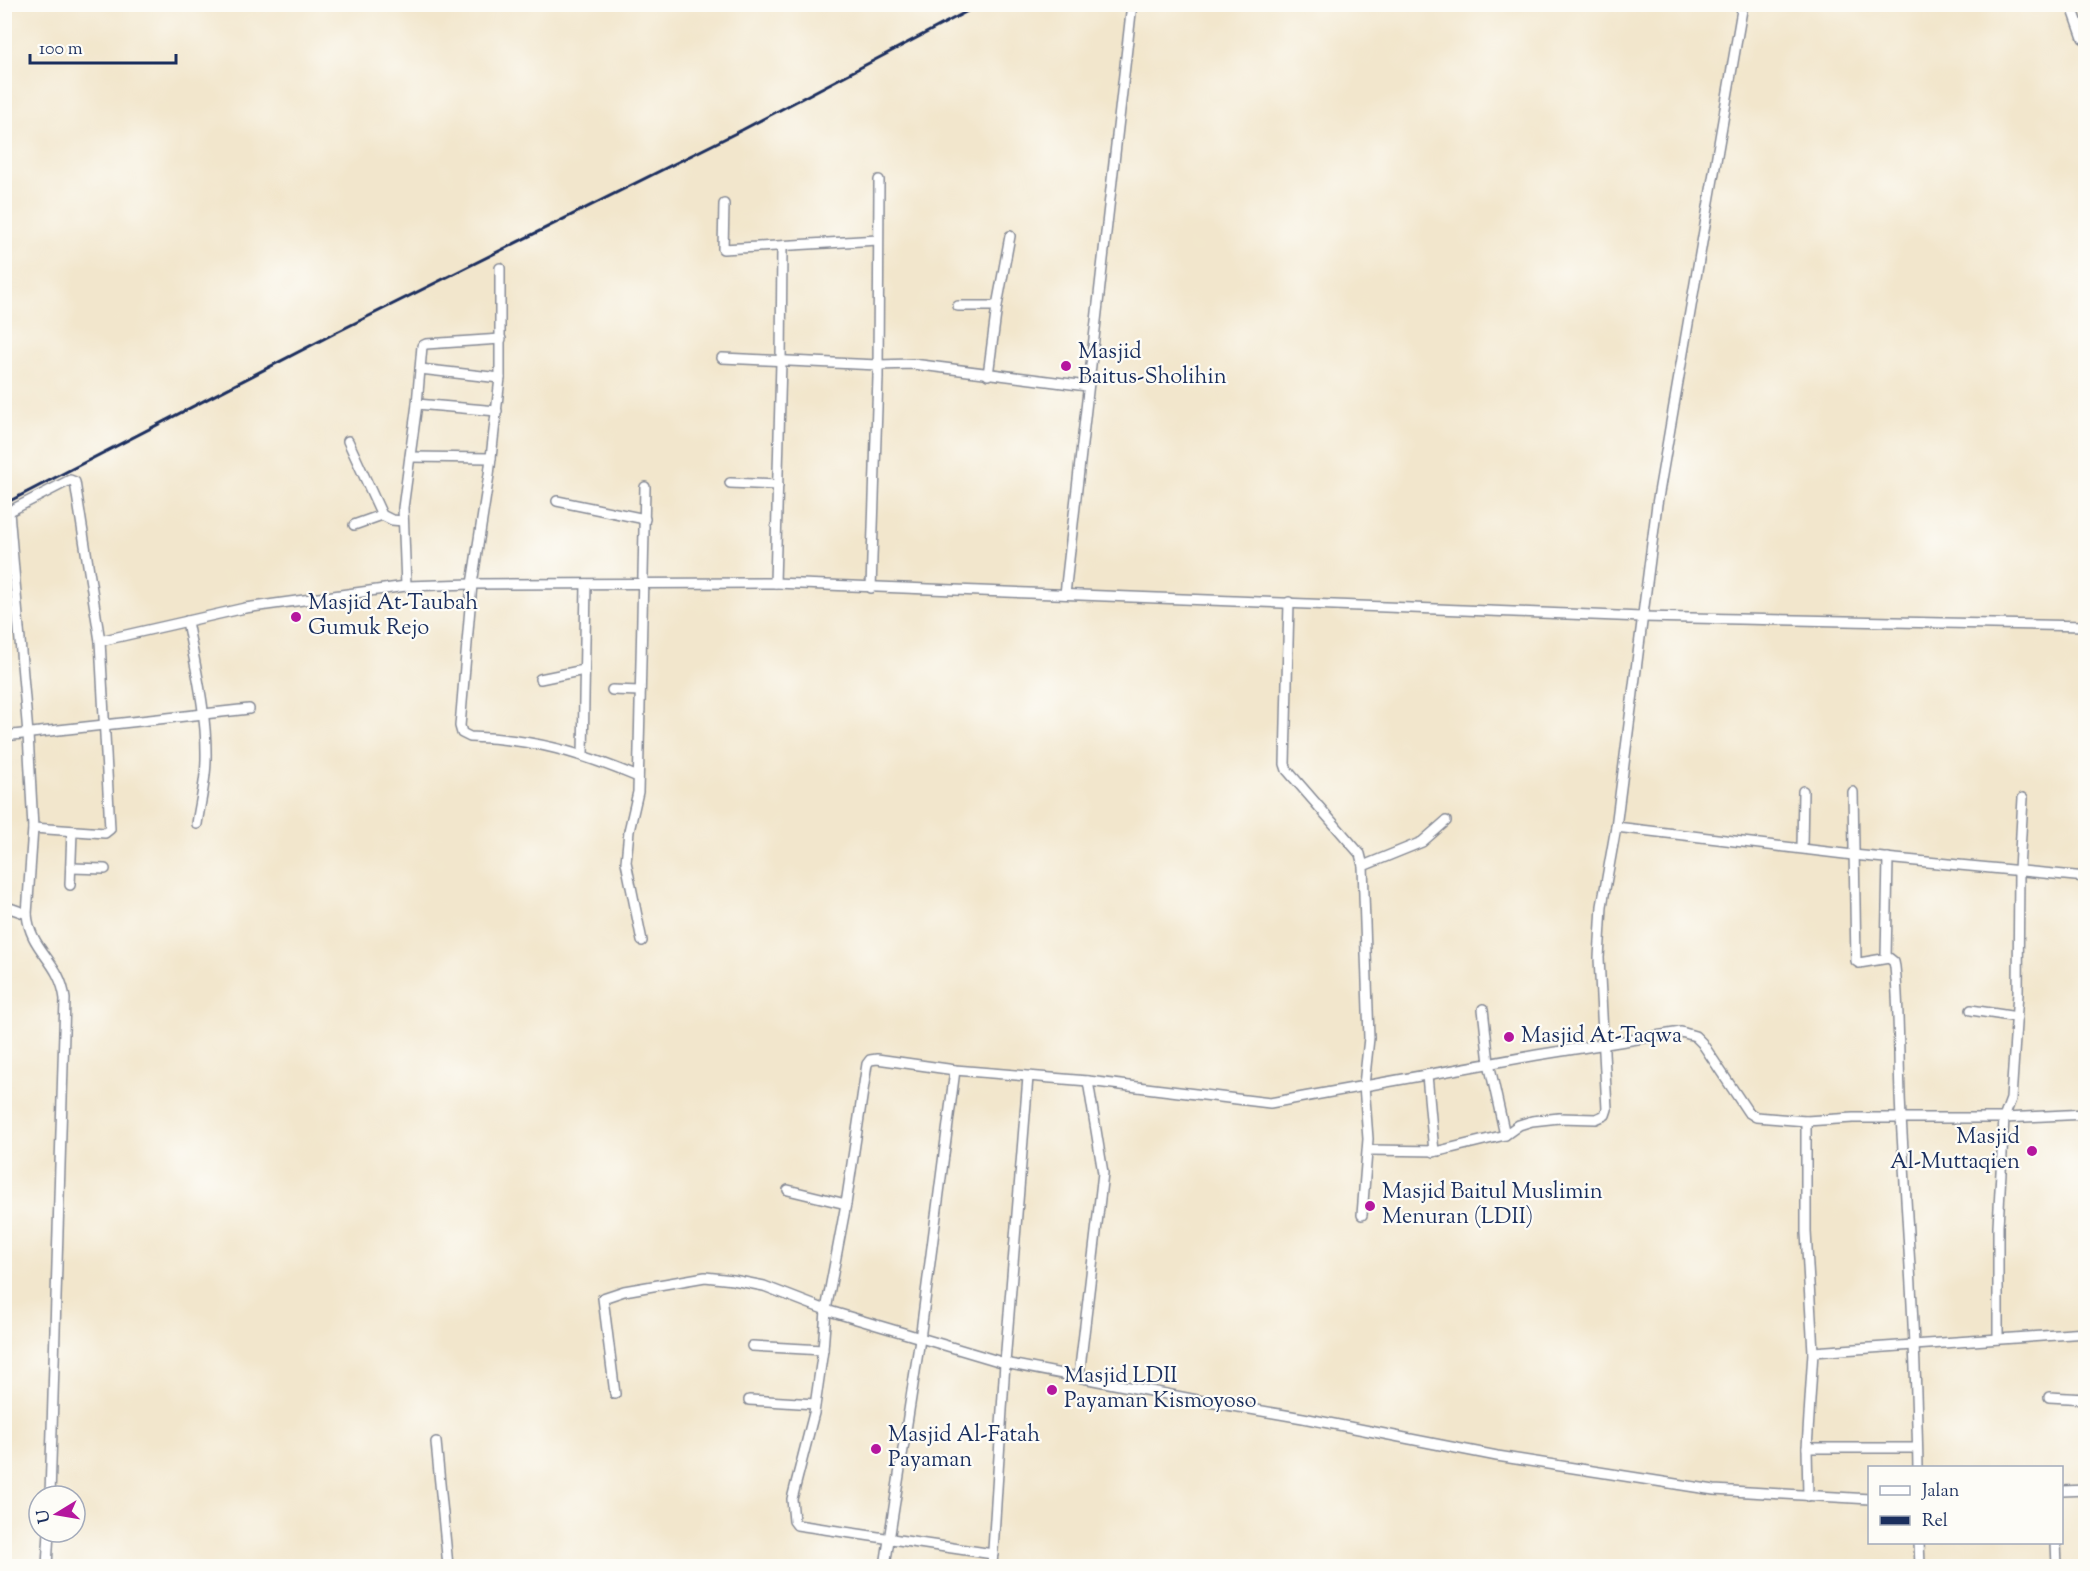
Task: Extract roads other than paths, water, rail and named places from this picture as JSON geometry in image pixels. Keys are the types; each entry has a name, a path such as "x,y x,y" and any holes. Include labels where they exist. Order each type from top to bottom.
{"street":[{"path":"1065,594 1132,4"},
{"path":"1368,1150 1434,1152 1448,1150 1505,1135 1519,1125 1532,1121 1558,1118 1596,1119 1605,1115 1608,1102 1599,958 1602,906 1616,827 1657,504 1743,4"},
{"path":"2071,4 2083,38"},
{"path":"871,588 878,365 879,180"},
{"path":"724,204 723,249 878,240"},
{"path":"988,375 997,306 1010,236"},
{"path":"775,583 782,247"},
{"path":"500,268 500,378 491,458 472,584 460,726 462,734 470,737 524,740 583,755 638,777"},
{"path":"958,306 997,306"},
{"path":"406,586 403,522 422,346 423,344 501,339"},
{"path":"722,358 781,362 913,364 1087,386"},
{"path":"420,369 500,378"},
{"path":"417,404 497,411"},
{"path":"348,441 382,515 403,522"},
{"path":"410,457 491,458"},
{"path":"33,826 72,831 108,831 110,829 100,641 75,482 70,480 7,513 28,734 33,826 28,928 33,939 61,978 65,999 50,1484"},
{"path":"730,483 778,485"},
{"path":"642,941 626,862 629,831 638,792 645,487"},
{"path":"556,501 645,519"},
{"path":"354,525 382,515"},
{"path":"100,641 245,608 406,586 472,584 775,583 1642,617 2085,626"},
{"path":"583,755 586,584"},
{"path":"1289,602 1285,764 1287,770 1360,854 1363,866 1369,1038 1364,1085 1367,1104 1368,1150 1362,1215"},
{"path":"187,621 204,714 206,749 197,824"},
{"path":"540,679 585,670"},
{"path":"612,690 640,691"},
{"path":"4,736 249,709"},
{"path":"1802,848 1803,791"},
{"path":"1853,792 1856,961 1858,963 1892,959 1898,996 1901,1117 1915,1344 1918,1466"},
{"path":"1998,1338 1998,1226 2004,1118 2011,1099 2017,1017 2019,870 2023,798"},
{"path":"1363,866 1422,842 1446,821"},
{"path":"1616,827 1853,855 2085,877"},
{"path":"70,885 72,831"},
{"path":"1886,958 1888,858"},
{"path":"71,868 105,869"},
{"path":"4,906 27,914"},
{"path":"1483,1009 1489,1063 1505,1135"},
{"path":"1971,1010 2017,1017"},
{"path":"993,1554 797,1525 794,1521 792,1498 815,1404 826,1310 846,1204 867,1064 870,1060 877,1059 955,1070 1088,1081 1270,1103 1675,1032 1687,1033 1699,1038 1751,1115 1756,1118 1806,1121 1901,1117 2004,1118 2085,1114"},
{"path":"885,1566 920,1339 955,1070"},
{"path":"1427,1075 1434,1152"},
{"path":"992,1566 1005,1362 1028,1077"},
{"path":"1079,1376 1103,1173 1088,1081"},
{"path":"1806,1121 1806,1232 1812,1352 1807,1448 1808,1496"},
{"path":"788,1190 846,1204"},
{"path":"615,1394 603,1298 607,1295 656,1285 705,1278 733,1280 764,1286 826,1310 1005,1362 1197,1400 1304,1418 1497,1456 1714,1490 1868,1499"},
{"path":"1812,1352 2085,1333"},
{"path":"752,1346 823,1350"},
{"path":"2049,1397 2085,1399"},
{"path":"749,1400 815,1404"},
{"path":"436,1442 448,1566"},
{"path":"1807,1448 1917,1448"},
{"path":"2063,1491 2085,1491"},
{"path":"47,1566 48,1544"},
{"path":"1919,1544 1920,1566"},
{"path":"2056,1544 2057,1566"}],"railway":[{"path":"4,504 339,331 742,130 981,4"}],"place":[{"name":"Masjid Baitus-Sholihin","path":"1066,366"},
{"name":"Masjid At-Taubah Gumuk Rejo","path":"296,617"},
{"name":"Masjid At-Taqwa","path":"1509,1037"},
{"name":"Masjid Al-Muttaqien","path":"2032,1151"},
{"name":"Masjid Baitul Muslimin Menuran (LDII)","path":"1370,1206"},
{"name":"Masjid LDII Payaman Kismoyoso","path":"1052,1390"},
{"name":"Masjid Al-Fatah Payaman","path":"876,1449"}]}
